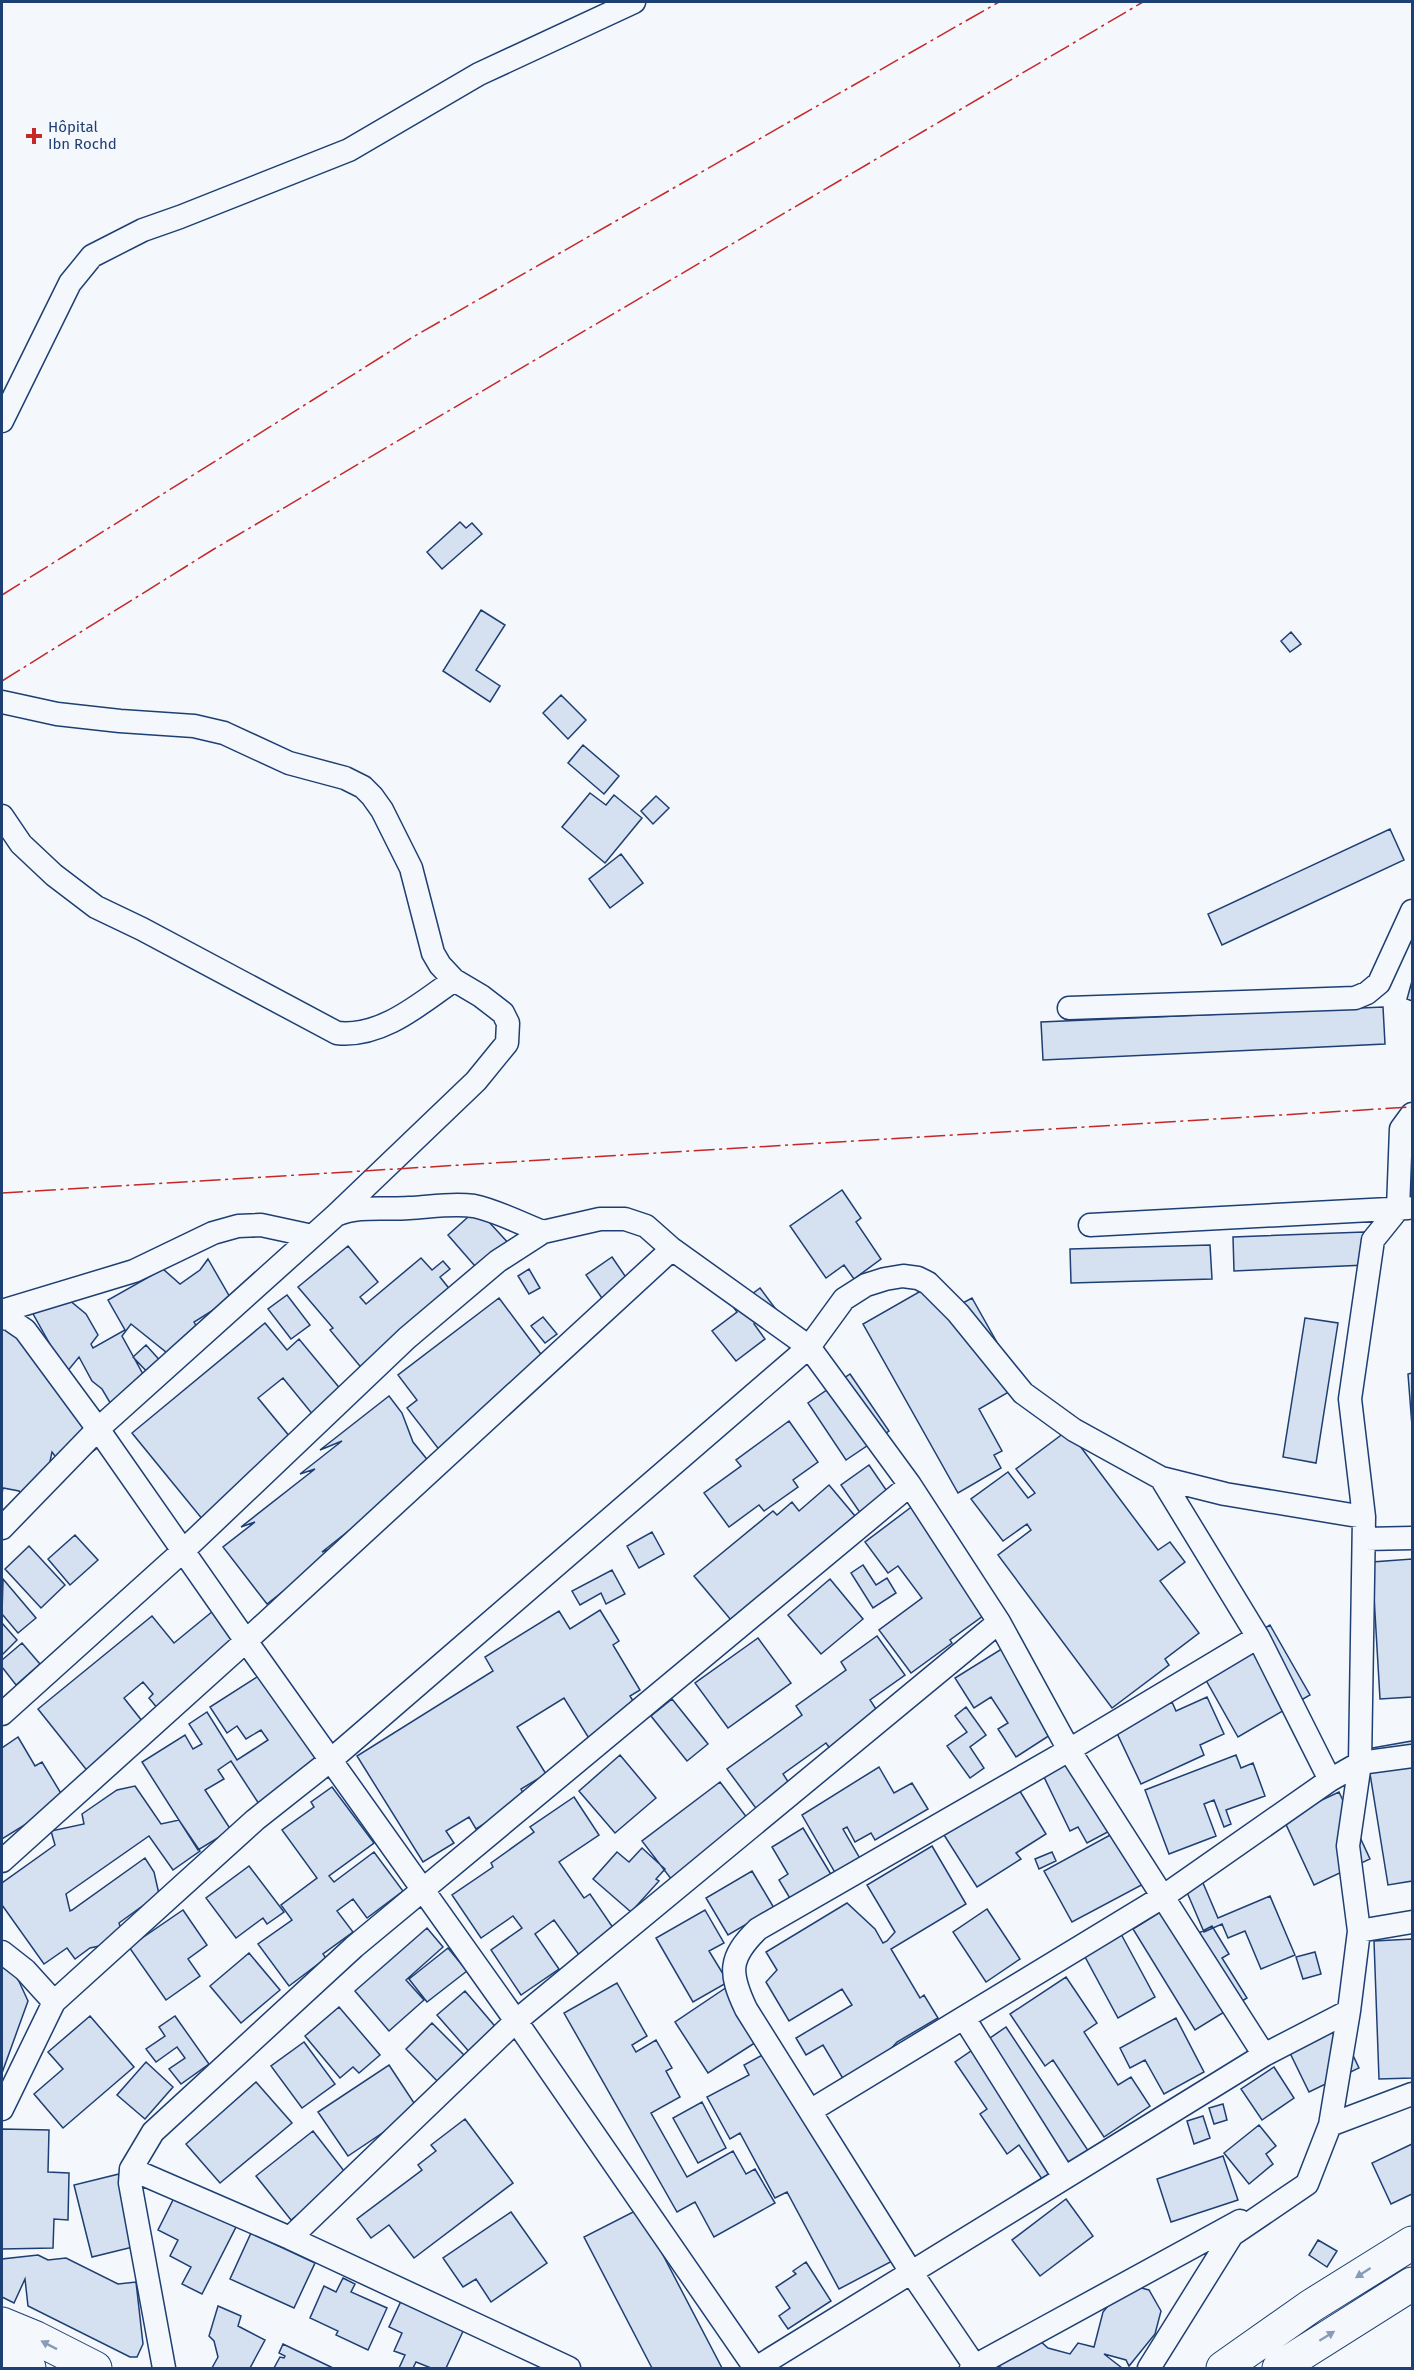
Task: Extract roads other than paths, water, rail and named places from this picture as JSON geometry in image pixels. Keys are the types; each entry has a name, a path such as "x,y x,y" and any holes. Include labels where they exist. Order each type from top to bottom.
{"highway":[{"path":"1223,2368 1311,2306 1413,2242"},
{"path":"1279,2368 1413,2284"},
{"path":"2,2324 36,2338 94,2368"},
{"path":"2,2355 29,2368"}],"street":[{"path":"2,421 70,284 92,256 143,230 349,150 479,74 633,2"},
{"path":"2,705 120,721 194,726 224,733 289,763 345,778 363,787 382,810 411,868 433,953 440,965 454,980 503,1012 508,1023 507,1043 476,1081 336,1215 98,1429 2,1528"},
{"path":"2,816 21,844 54,875 96,907 142,929 337,1033 353,1035 389,1023 454,980"},
{"path":"1069,1008 1355,998 1367,993 1379,983 1413,911"},
{"path":"1149,2368 1232,2235 1307,2184 1330,2125 1349,2011 1359,1931 1348,1846 1360,1763 1364,1528 1350,1399 1373,1240 1406,1208 1401,1129 1413,1114"},
{"path":"336,1215 360,1208 475,1206 543,1232"},
{"path":"1090,1225 1406,1208"},
{"path":"2,1714 184,1550 407,1338 498,1261 543,1232 600,1219 625,1219 646,1226 672,1249 809,1347 910,1485 999,1622 1069,1750 1264,2055"},
{"path":"2,1311 134,1271 213,1233 238,1226 261,1225 312,1236"},
{"path":"2,1861 246,1641 672,1249"},
{"path":"2,2109 54,2002 255,1820 332,1760 809,1347 844,1299 866,1285 903,1276 918,1278 928,1283 958,1313 1023,1393 1074,1430 1161,1478 1413,1538"},
{"path":"2,1318 9,1319 25,1330 98,1429 516,2021 755,2368 1264,2055 1349,2011"},
{"path":"1161,1478 1258,1636 1330,1780"},
{"path":"164,2368 130,2182 131,2169 153,2132 354,1947 910,1485"},
{"path":"290,2238 516,2021 999,1622"},
{"path":"1258,1636 1069,1750 758,1929 737,1953 733,1968 736,1987 746,2009 973,2367 1307,2184"},
{"path":"810,2111 1164,1896 1330,1780 1360,1763 1413,1756"},
{"path":"1359,1931 1413,1922"},
{"path":"2,1952 25,1971 54,2002"},
{"path":"964,2018 1064,2177"},
{"path":"1330,2125 1413,2094"},
{"path":"131,2169 290,2238 568,2368"}],"place":[{"name":"Hôpital Ibn Rochd","path":"34,136"}]}
